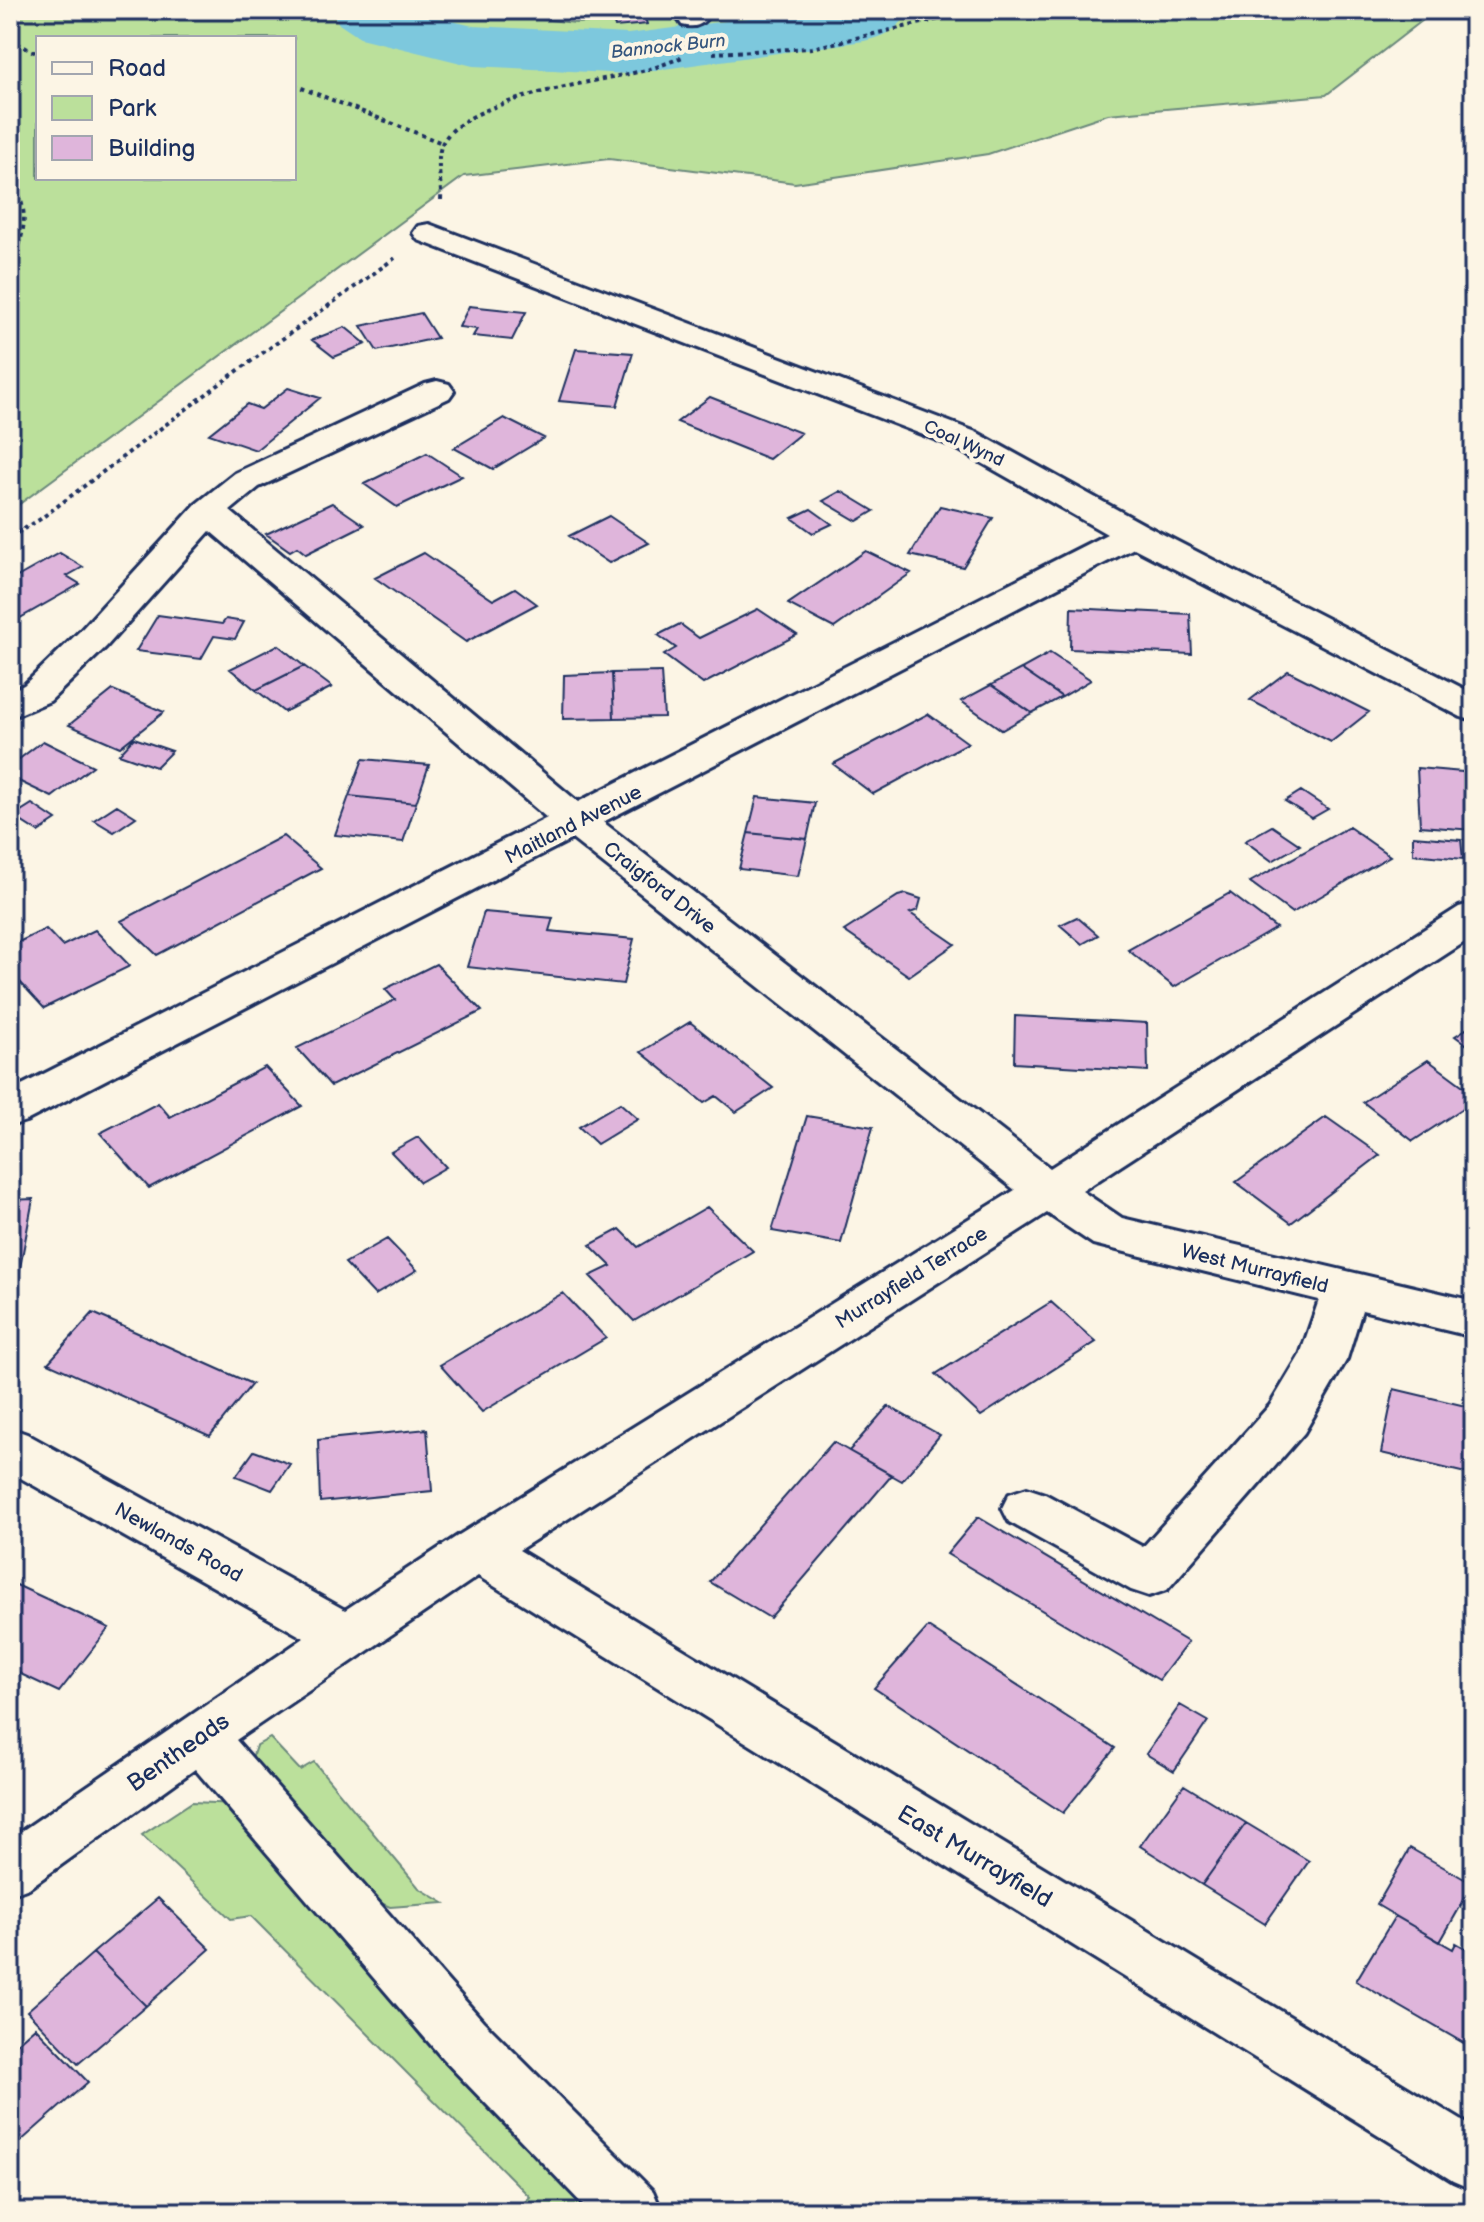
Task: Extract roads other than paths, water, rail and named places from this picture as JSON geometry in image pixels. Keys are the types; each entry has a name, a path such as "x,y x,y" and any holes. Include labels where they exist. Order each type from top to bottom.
{"street":[{"name":"Coal Wynd","path":"429,233 964,439 1134,534 1474,709"},
{"path":"10,706 37,693 93,639 208,511 247,480 437,391"},
{"name":"Craigford Drive","path":"208,511 577,822 1048,1191"},
{"name":"Maitland Avenue","path":"10,1110 1134,534"},
{"name":"Murrayfield Terrace","path":"347,1637 477,1550 1048,1191 1474,917"},
{"name":"West Murrayfield","path":"1048,1191 1109,1232 1345,1291 1474,1319"},
{"path":"1027,1508 1149,1575 1287,1419 1323,1359 1345,1291"},
{"name":"Newlands Road","path":"10,1448 347,1637"},
{"name":"East Murrayfield","path":"477,1550 1474,2161"},
{"name":"Bentheads","path":"10,1870 199,1736 347,1637"},
{"path":"199,1736 463,2040 632,2212"}],"waterway":[{"name":"Bannock Burn","path":"362,10 383,24 473,46 628,54 864,22 879,10"}]}
